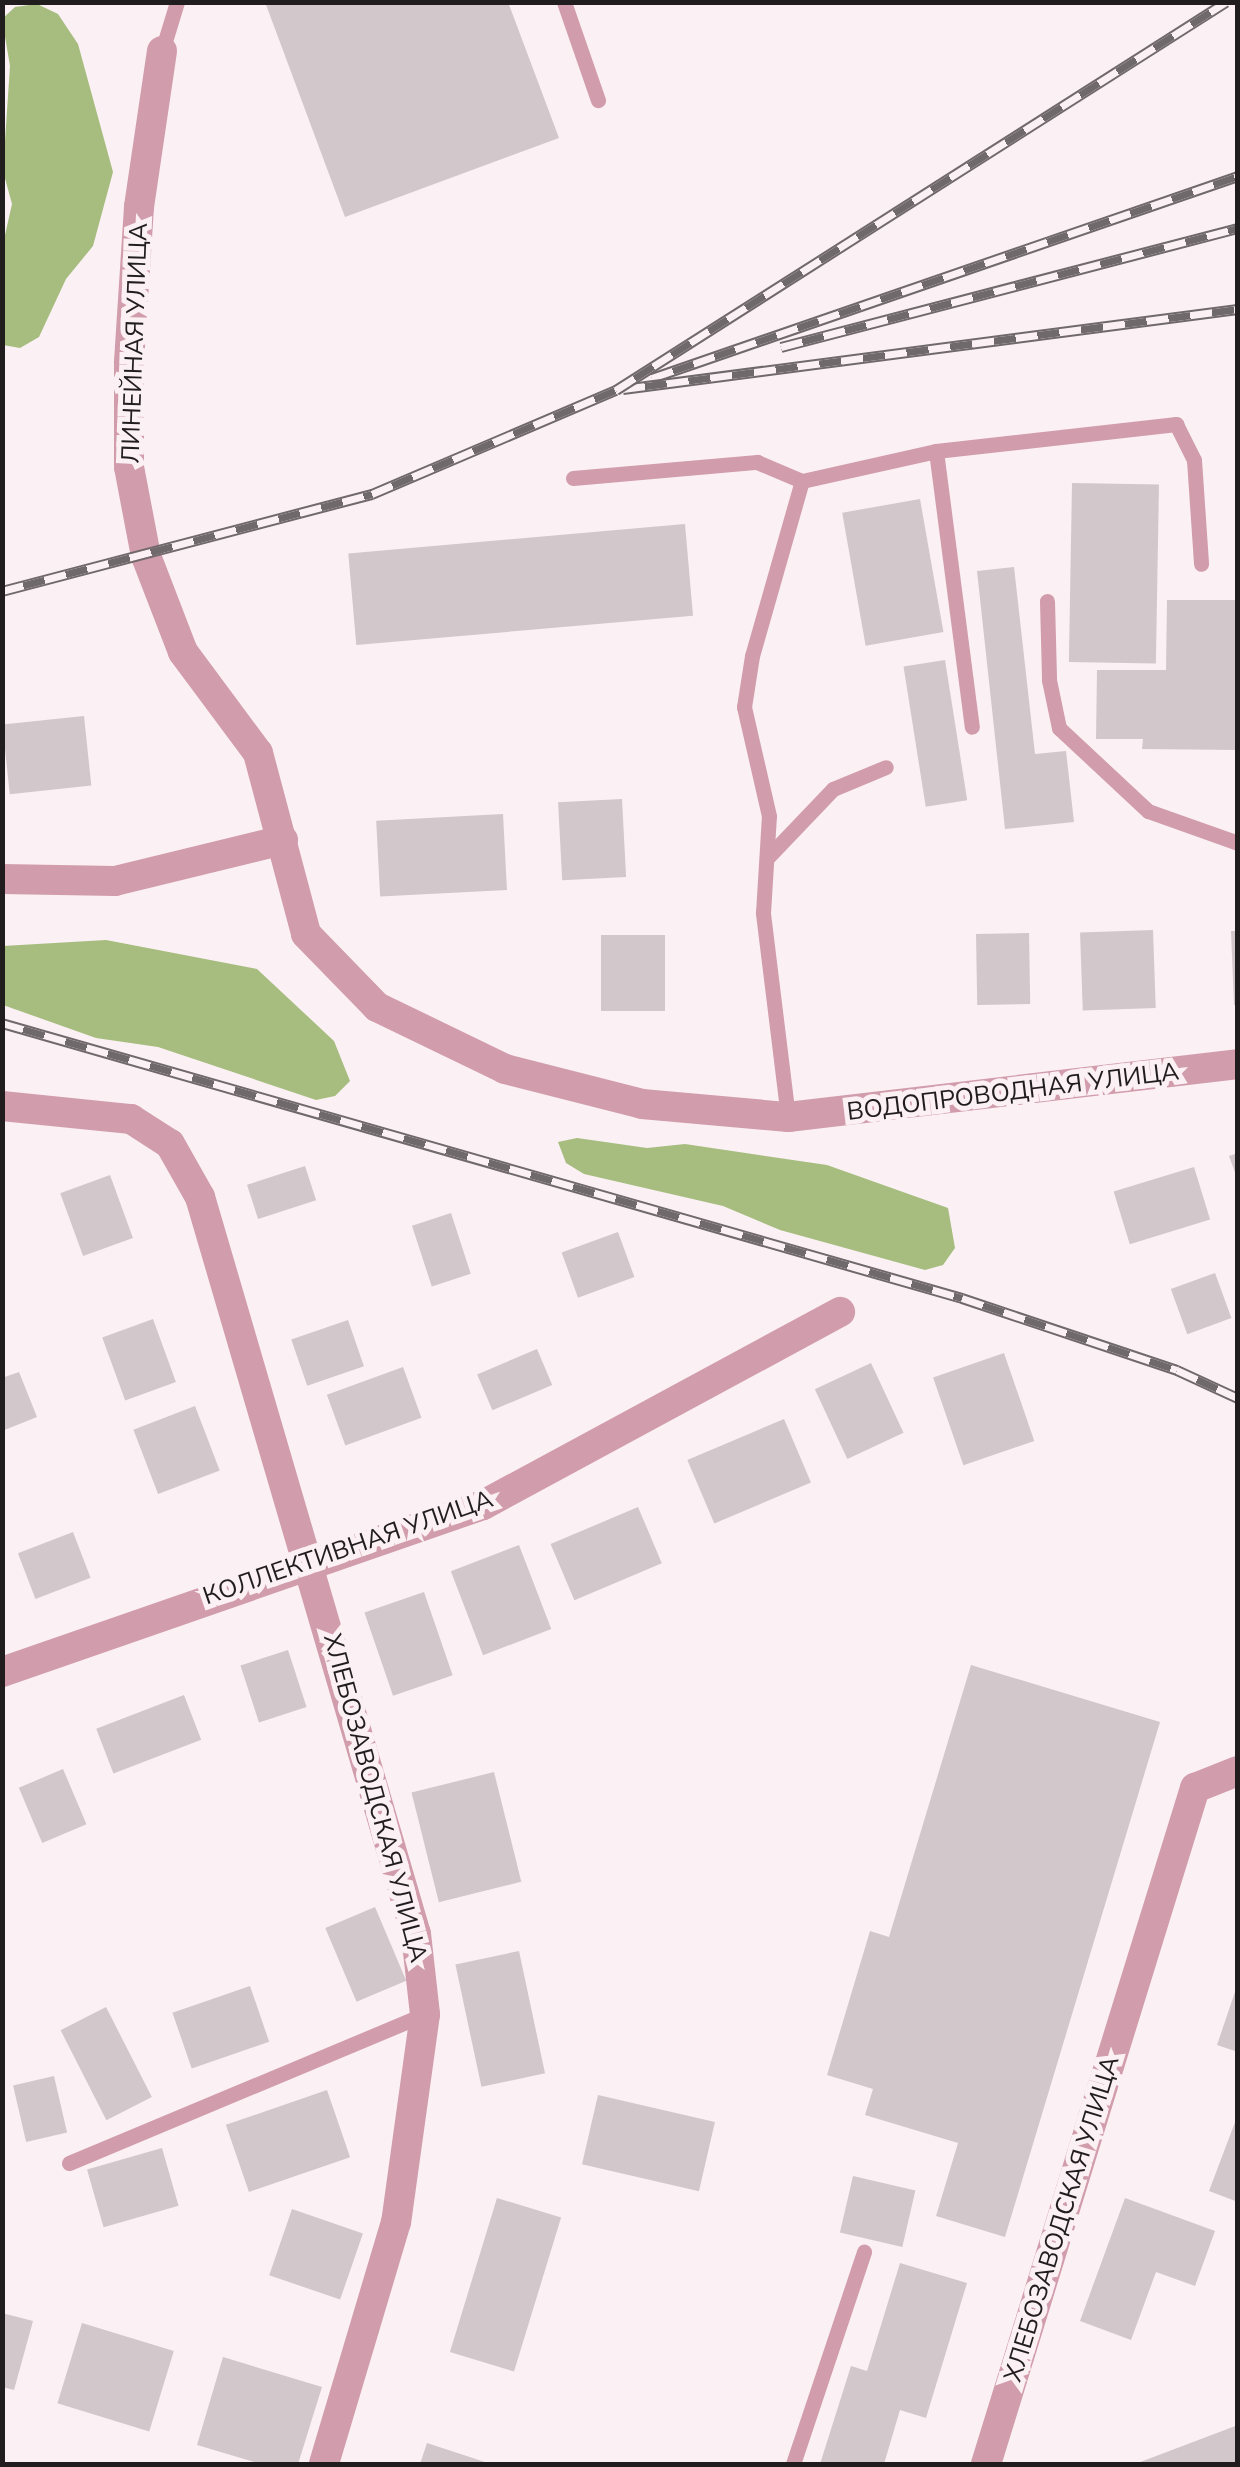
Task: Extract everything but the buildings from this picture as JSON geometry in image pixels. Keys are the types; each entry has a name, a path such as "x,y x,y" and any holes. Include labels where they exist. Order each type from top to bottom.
{"street":[{"name":"ЛИНЕЙНАЯ УЛИЦА","path":"162,51 139,207 129,467 146,556 183,652 258,753 306,934 377,1006 505,1069 642,1104 788,1118"},
{"path":"2,878 114,881 283,840"},
{"name":"ВОДОПРОВОДНАЯ УЛИЦА","path":"788,1118 1238,1064"},
{"name":"ХЛЕБОЗАВОДСКАЯ УЛИЦА","path":"2,1106 130,1119 170,1144 200,1197 312,1563 416,1934 425,2014 396,2222 324,2464"},
{"name":"КОЛЛЕКТИВНАЯ УЛИЦА","path":"2,1672 482,1504 840,1312"},
{"name":"ХЛЕБОЗАВОДСКАЯ УЛИЦА","path":"986,2464 1195,1788 1238,1770"}],"lane":[{"path":"162,51 177,2"},
{"path":"564,2 598,100"},
{"path":"572,478 757,462 802,481 936,451 1176,424 1194,460 1201,564"},
{"path":"936,451 972,726"},
{"path":"788,1118 762,913 769,816 744,707 752,656 802,481"},
{"path":"1047,601 1049,680 1059,728 1148,811 1238,844"},
{"path":"768,856 833,789 886,768"},
{"path":"69,2163 425,2014"},
{"path":"794,2464 864,2252"}],"green space":[{"path":"37,4 58,14 78,44 113,172 93,246 66,279 39,337 20,348 3,345 3,244 12,204 3,171 10,66 2,19 15,7"},
{"path":"106,940 257,969 334,1041 350,1081 335,1096 316,1100 158,1047 96,1038 3,1005 3,946"},
{"path":"577,1138 647,1148 685,1144 827,1165 948,1208 955,1248 943,1265 925,1270 780,1230 723,1206 584,1174 566,1163 558,1142"}],"railway":[{"path":"2,591 372,494 616,390 1226,2"},
{"path":"652,378 1238,176"},
{"path":"781,347 1238,228"},
{"path":"623,389 1238,309"},
{"path":"2,1023 962,1298 1177,1370 1238,1398"}]}
